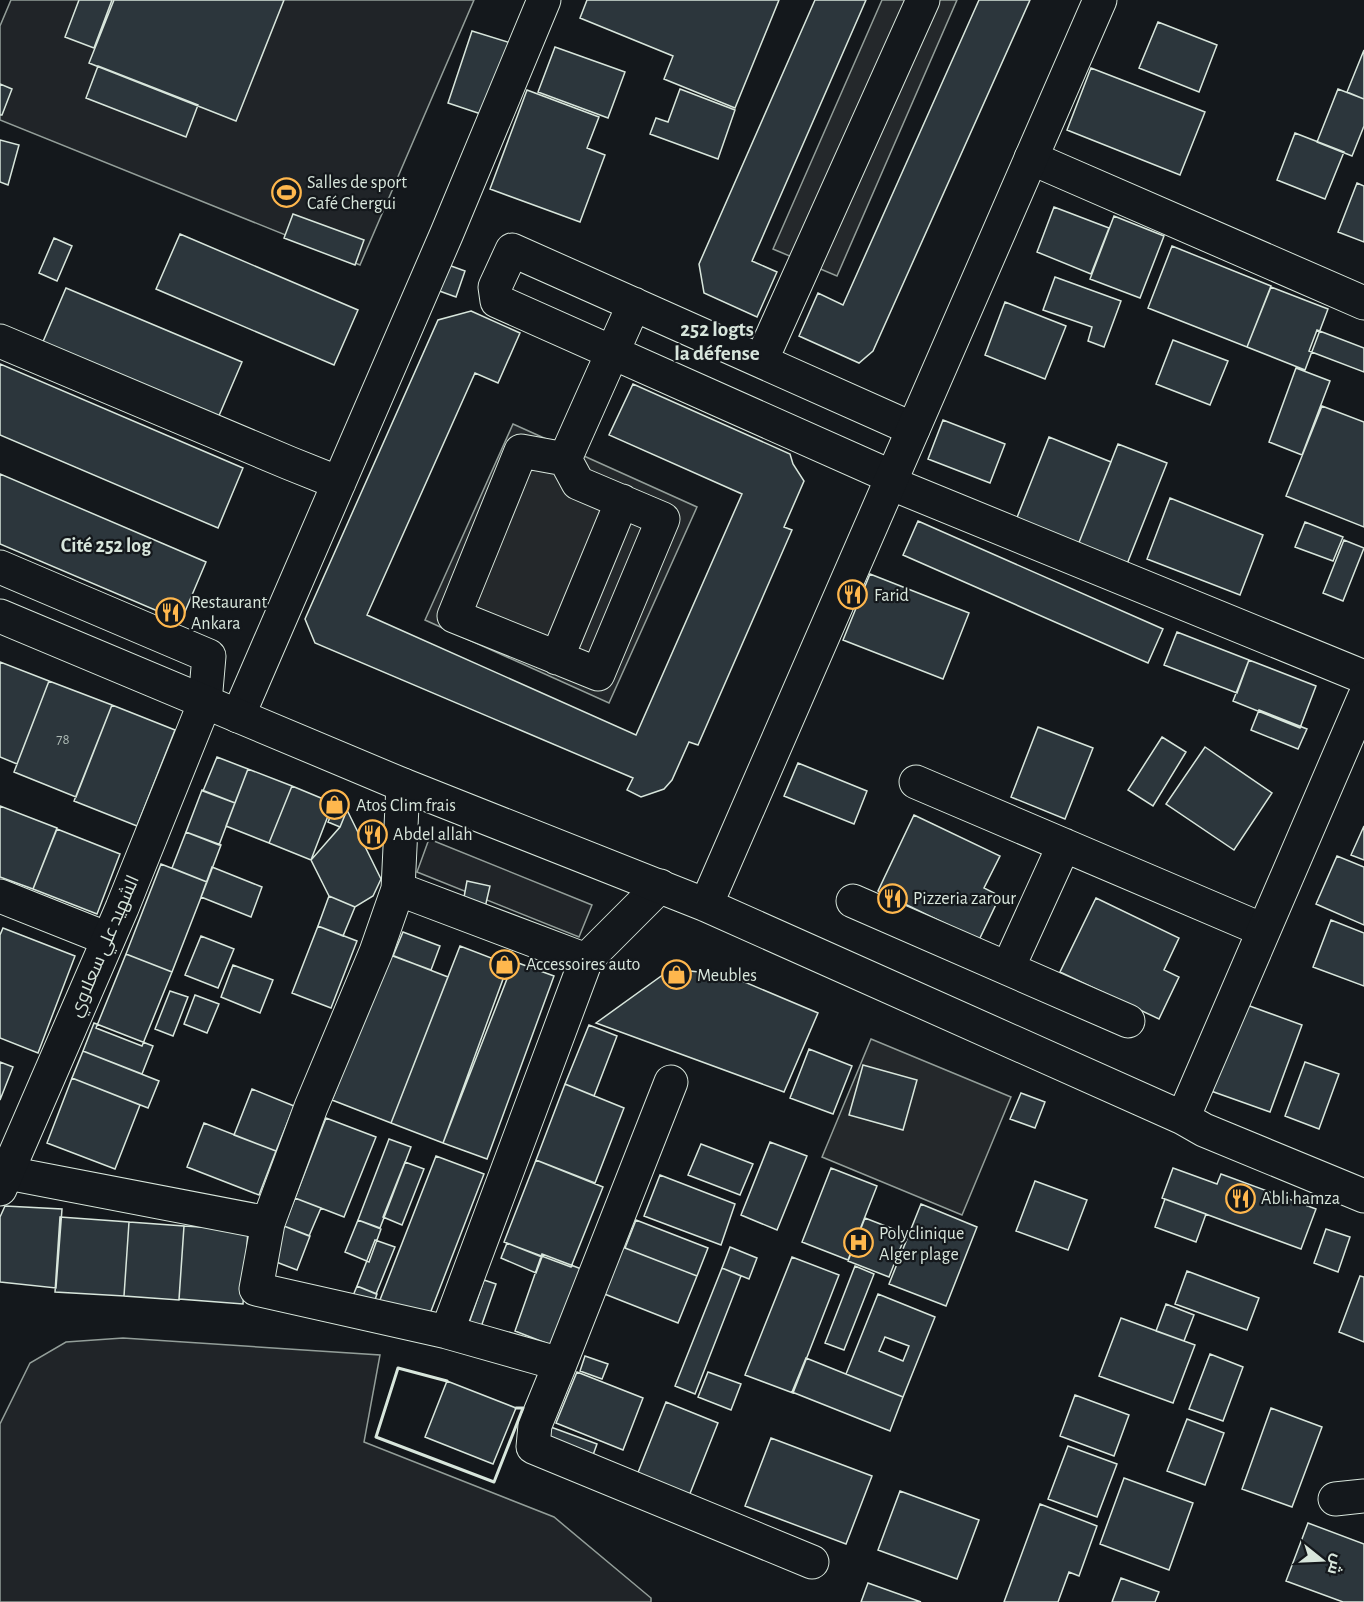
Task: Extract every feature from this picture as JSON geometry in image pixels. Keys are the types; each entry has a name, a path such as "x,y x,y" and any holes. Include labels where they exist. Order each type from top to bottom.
{"street":[{"path":"238,716 544,0"},
{"path":"761,361 923,0"},
{"path":"706,905 1100,0"},
{"path":"1031,158 1364,303"},
{"path":"913,429 512,250 495,287 497,301 891,480 1364,677"},
{"path":"565,459 634,304"},
{"path":"0,341 339,483"},
{"path":"522,451 565,459 578,483 663,519 598,674 454,615 522,451"},
{"path":"557,658 622,501"},
{"name":"الشهيد علي سعلاوي","path":"0,567 209,656 205,702 126,897 3,1177"},
{"path":"0,616 403,785 706,905 1183,1118 1204,1130 1364,1196"},
{"path":"1183,1118 1364,698"},
{"path":"916,782 1263,930"},
{"path":"403,785 398,889 376,952 311,1107 268,1223 256,1289 447,1332 560,1364"},
{"path":"1008,968 1064,845"},
{"path":"447,1332 586,960 660,886"},
{"path":"398,889 586,960"},
{"path":"0,896 108,939"},
{"path":"853,901 1128,1021"},
{"path":"671,1082 534,1425 532,1447 812,1562"},
{"path":"3,1177 268,1223"}],"shaded area":[{"name":"Salles de sport Café Chergui","path":"11,0 474,0 360,265 0,120 0,26"},
{"path":"882,0 957,0 837,276 773,249"},
{"path":"513,424 697,507 609,703 425,620"},
{"path":"429,839 592,905 579,937 417,872"},
{"path":"871,1039 1011,1097 962,1215 822,1157"},
{"path":"123,1338 380,1355 364,1442 554,1517 651,1598 651,1602 0,1602 0,1424 30,1363 66,1342"}],"building":[{"path":"79,0 112,0 94,48 65,37"},
{"path":"114,0 284,0 236,121 89,63"},
{"path":"587,0 779,0 735,108 664,79 673,56 580,18"},
{"path":"815,0 866,0 752,261 777,272 757,317 704,293 699,264"},
{"path":"979,0 1030,0 873,351 859,363 799,336 818,293 843,305"},
{"path":"1158,22 1217,45 1199,92 1139,68"},
{"path":"472,31 511,43 487,116 448,103"},
{"path":"555,47 625,72 608,118 538,92"},
{"path":"1364,50 1364,99 1347,92"},
{"path":"98,66 198,105 186,137 86,98"},
{"path":"1091,68 1205,112 1180,175 1067,130"},
{"path":"0,84 12,89 2,115 0,115"},
{"path":"680,89 735,110 718,159 650,134 656,118 668,122"},
{"path":"1338,89 1364,99 1364,126 1352,156 1317,142"},
{"path":"527,90 599,117 587,148 605,155 580,222 490,189"},
{"path":"1295,133 1344,152 1325,199 1277,180"},
{"path":"0,140 19,145 8,185 0,182"},
{"path":"1357,183 1364,186 1364,242 1338,232"},
{"path":"1054,207 1109,228 1091,274 1037,252"},
{"path":"293,214 364,240 355,265 284,238"},
{"path":"1114,216 1164,236 1140,298 1090,279"},
{"path":"180,234 358,310 334,365 156,289"},
{"path":"54,238 72,246 57,281 39,273"},
{"path":"1172,246 1271,286 1247,347 1148,308"},
{"path":"440,262 465,271 456,297 431,288"},
{"path":"1055,277 1121,301 1104,347 1088,341 1092,327 1043,310"},
{"path":"1271,287 1328,309 1305,370 1247,347"},
{"path":"66,288 242,362 218,418 42,344"},
{"path":"1005,302 1066,326 1045,379 985,355"},
{"path":"471,311 520,333 498,383 475,373 367,615 636,735 742,494 609,435 633,384 790,454 793,464 804,481 784,527 792,530 698,745 689,742 672,780 664,789 641,797 627,790 633,778 315,643 305,619 438,320"},
{"path":"1317,330 1364,348 1364,372 1309,351"},
{"path":"1173,340 1228,361 1210,405 1156,384"},
{"path":"0,364 243,468 218,528 0,435"},
{"path":"1296,368 1330,381 1302,455 1269,442"},
{"path":"1322,406 1364,422 1364,527 1286,496"},
{"path":"943,420 1005,444 990,483 928,459"},
{"path":"1049,437 1111,462 1078,545 1016,520"},
{"path":"1118,444 1167,463 1127,564 1078,545"},
{"path":"0,474 206,562 181,621 0,544"},
{"path":"1170,498 1263,535 1240,595 1147,559"},
{"path":"918,521 1163,629 1148,663 903,555"},
{"path":"1305,522 1343,537 1333,561 1295,547"},
{"path":"1344,540 1364,548 1343,601 1323,593"},
{"path":"870,574 969,613 943,679 843,640"},
{"path":"1177,632 1249,660 1237,693 1164,665"},
{"path":"1249,660 1316,686 1300,728 1233,701"},
{"path":"0,662 49,681 17,764 0,757"},
{"path":"49,681 112,705 76,797 14,772"},
{"path":"112,705 175,730 137,826 74,801"},
{"path":"1259,710 1307,729 1298,749 1251,730"},
{"path":"1038,727 1093,748 1065,819 1011,797"},
{"path":"1162,737 1186,752 1153,806 1128,790"},
{"path":"1205,747 1272,793 1234,850 1166,804"},
{"path":"217,757 248,769 235,803 203,791"},
{"path":"798,763 867,791 854,824 784,796"},
{"path":"248,769 292,786 269,843 226,826"},
{"path":"292,786 333,803 311,860 269,843"},
{"path":"202,790 235,803 219,845 186,832"},
{"path":"335,805 347,810 340,827 328,822"},
{"path":"0,806 57,828 33,889 0,877"},
{"path":"347,810 381,879 373,896 355,907 329,896 311,860 340,827"},
{"path":"914,815 1000,856 984,888 1000,896 979,940 878,891"},
{"path":"1364,826 1364,860 1351,855"},
{"path":"57,829 120,854 97,914 33,889"},
{"path":"186,832 221,845 207,882 172,868"},
{"path":"1337,856 1364,867 1364,925 1316,904"},
{"path":"161,864 207,882 172,972 126,954"},
{"path":"212,867 262,887 251,917 201,897"},
{"path":"467,881 490,886 484,912 462,908"},
{"path":"329,896 355,907 343,936 318,926"},
{"path":"1096,898 1179,938 1164,970 1179,977 1159,1019 1060,972"},
{"path":"1331,920 1364,933 1364,986 1313,967"},
{"path":"318,926 357,941 331,1008 292,993"},
{"path":"3,928 75,956 38,1053 0,1038 0,935"},
{"path":"403,932 440,946 431,970 393,956"},
{"path":"201,936 234,949 218,988 185,975"},
{"path":"460,946 512,966 443,1143 391,1123"},
{"path":"126,954 172,972 142,1046 96,1028"},
{"path":"389,954 448,977 391,1123 332,1100"},
{"path":"510,960 554,976 487,1159 443,1143"},
{"path":"233,965 273,980 260,1013 221,997"},
{"path":"671,969 728,975 818,1013 784,1092 596,1023"},
{"path":"170,991 188,997 173,1036 155,1029"},
{"path":"195,995 219,1004 207,1033 184,1024"},
{"path":"1247,1005 1302,1025 1270,1112 1211,1091"},
{"path":"94,1023 153,1046 142,1074 83,1051"},
{"path":"589,1025 617,1036 594,1096 565,1084"},
{"path":"809,1049 852,1066 833,1114 790,1098"},
{"path":"83,1051 159,1081 148,1108 72,1078"},
{"path":"0,1062 13,1067 0,1100"},
{"path":"1305,1062 1339,1074 1319,1129 1285,1116"},
{"path":"863,1065 917,1080 903,1130 849,1115"},
{"path":"72,1078 140,1105 115,1169 47,1143"},
{"path":"565,1084 624,1108 595,1183 536,1160"},
{"path":"252,1089 294,1106 276,1151 234,1135"},
{"path":"1021,1093 1045,1102 1035,1128 1010,1119"},
{"path":"326,1118 376,1137 344,1217 295,1198"},
{"path":"204,1123 276,1151 259,1195 187,1167"},
{"path":"389,1139 411,1147 380,1228 358,1220"},
{"path":"770,1142 807,1156 777,1230 741,1215"},
{"path":"701,1144 753,1164 740,1195 688,1175"},
{"path":"436,1156 484,1174 426,1324 378,1305"},
{"path":"536,1160 603,1187 571,1267 504,1242"},
{"path":"405,1162 424,1169 402,1225 383,1217"},
{"path":"831,1168 877,1186 848,1260 802,1242"},
{"path":"1173,1168 1217,1184 1221,1174 1316,1209 1301,1249 1162,1198"},
{"path":"660,1175 735,1204 721,1245 644,1216"},
{"path":"1035,1181 1087,1200 1068,1250 1016,1231"},
{"path":"295,1198 321,1208 309,1236 284,1226"},
{"path":"1165,1199 1206,1214 1196,1242 1155,1227"},
{"path":"921,1204 977,1227 946,1306 889,1284"},
{"path":"5,1206 62,1209 56,1288 0,1282 0,1217"},
{"path":"60,1217 129,1222 124,1296 55,1292"},
{"path":"865,1218 906,1234 889,1277 848,1261"},
{"path":"358,1220 381,1229 369,1262 345,1252"},
{"path":"636,1220 708,1248 697,1276 625,1248"},
{"path":"129,1222 184,1226 179,1300 124,1296"},
{"path":"184,1226 248,1230 243,1304 179,1299"},
{"path":"284,1226 310,1236 297,1270 271,1260"},
{"path":"1326,1229 1350,1237 1338,1272 1314,1263"},
{"path":"375,1240 395,1247 376,1294 357,1286"},
{"path":"507,1243 542,1257 536,1273 501,1258"},
{"path":"620,1246 697,1276 678,1323 602,1293"},
{"path":"730,1247 757,1258 749,1279 722,1268"},
{"path":"542,1254 584,1270 556,1347 515,1331"},
{"path":"792,1257 839,1275 793,1393 745,1375"},
{"path":"855,1266 874,1274 844,1350 825,1343"},
{"path":"722,1268 741,1276 695,1394 675,1386"},
{"path":"1187,1271 1259,1298 1247,1330 1175,1304"},
{"path":"1360,1276 1364,1277 1364,1342 1339,1332"},
{"path":"484,1280 496,1284 481,1327 469,1323"},
{"path":"357,1286 377,1294 371,1311 350,1303"},
{"path":"878,1294 935,1317 903,1397 846,1374","holes":["885,1337 909,1346 903,1361 879,1351"]},
{"path":"1166,1304 1194,1315 1184,1341 1156,1331"},
{"path":"1121,1318 1195,1345 1173,1403 1099,1376"},
{"path":"1210,1354 1243,1367 1223,1421 1189,1409"},
{"path":"585,1356 608,1364 602,1379 580,1371"},
{"path":"806,1358 903,1397 890,1431 792,1392"},
{"path":"577,1372 643,1398 623,1450 556,1423"},
{"path":"708,1372 741,1384 731,1410 698,1397"},
{"path":"447,1381 516,1408 493,1464 425,1437"},
{"path":"1075,1395 1129,1415 1114,1456 1060,1436"},
{"path":"666,1402 718,1423 689,1496 637,1475"},
{"path":"1271,1408 1322,1427 1292,1507 1242,1489"},
{"path":"1187,1419 1224,1433 1205,1485 1167,1471"},
{"path":"548,1426 597,1444 593,1455 544,1436"},
{"path":"771,1438 872,1476 846,1544 745,1506"},
{"path":"1068,1446 1117,1464 1097,1517 1048,1499"},
{"path":"1124,1478 1193,1503 1169,1570 1100,1544"},
{"path":"900,1491 979,1520 957,1579 878,1550"},
{"path":"1040,1504 1097,1526 1079,1576 1069,1572 1058,1602 1004,1602"},
{"path":"1308,1523 1364,1544 1364,1602 1343,1602 1286,1581"},
{"path":"1121,1578 1159,1592 1155,1602 1112,1602"},
{"path":"868,1583 921,1602 861,1602"}],"wall":[{"path":"447,1381 398,1368 376,1437 494,1482 523,1408 516,1408"}],"place":[{"name":"Salles de sport Café Chergui","path":"286,192"},
{"name":"Farid","path":"853,595"},
{"name":"Restaurant Ankara","path":"170,612"},
{"name":"Atos Clim frais","path":"335,805"},
{"name":"Abdel allah","path":"372,834"},
{"name":"Pizzeria zarour","path":"892,898"},
{"name":"Accessoires auto","path":"505,964"},
{"name":"Meubles","path":"676,975"},
{"name":"Abli hamza","path":"1240,1198"},
{"name":"Polyclinique Alger plage","path":"858,1243"}],"district":[{"name":"252 logts la défense","path":"717,341"},
{"name":"Cité 252 log","path":"106,545"}]}
